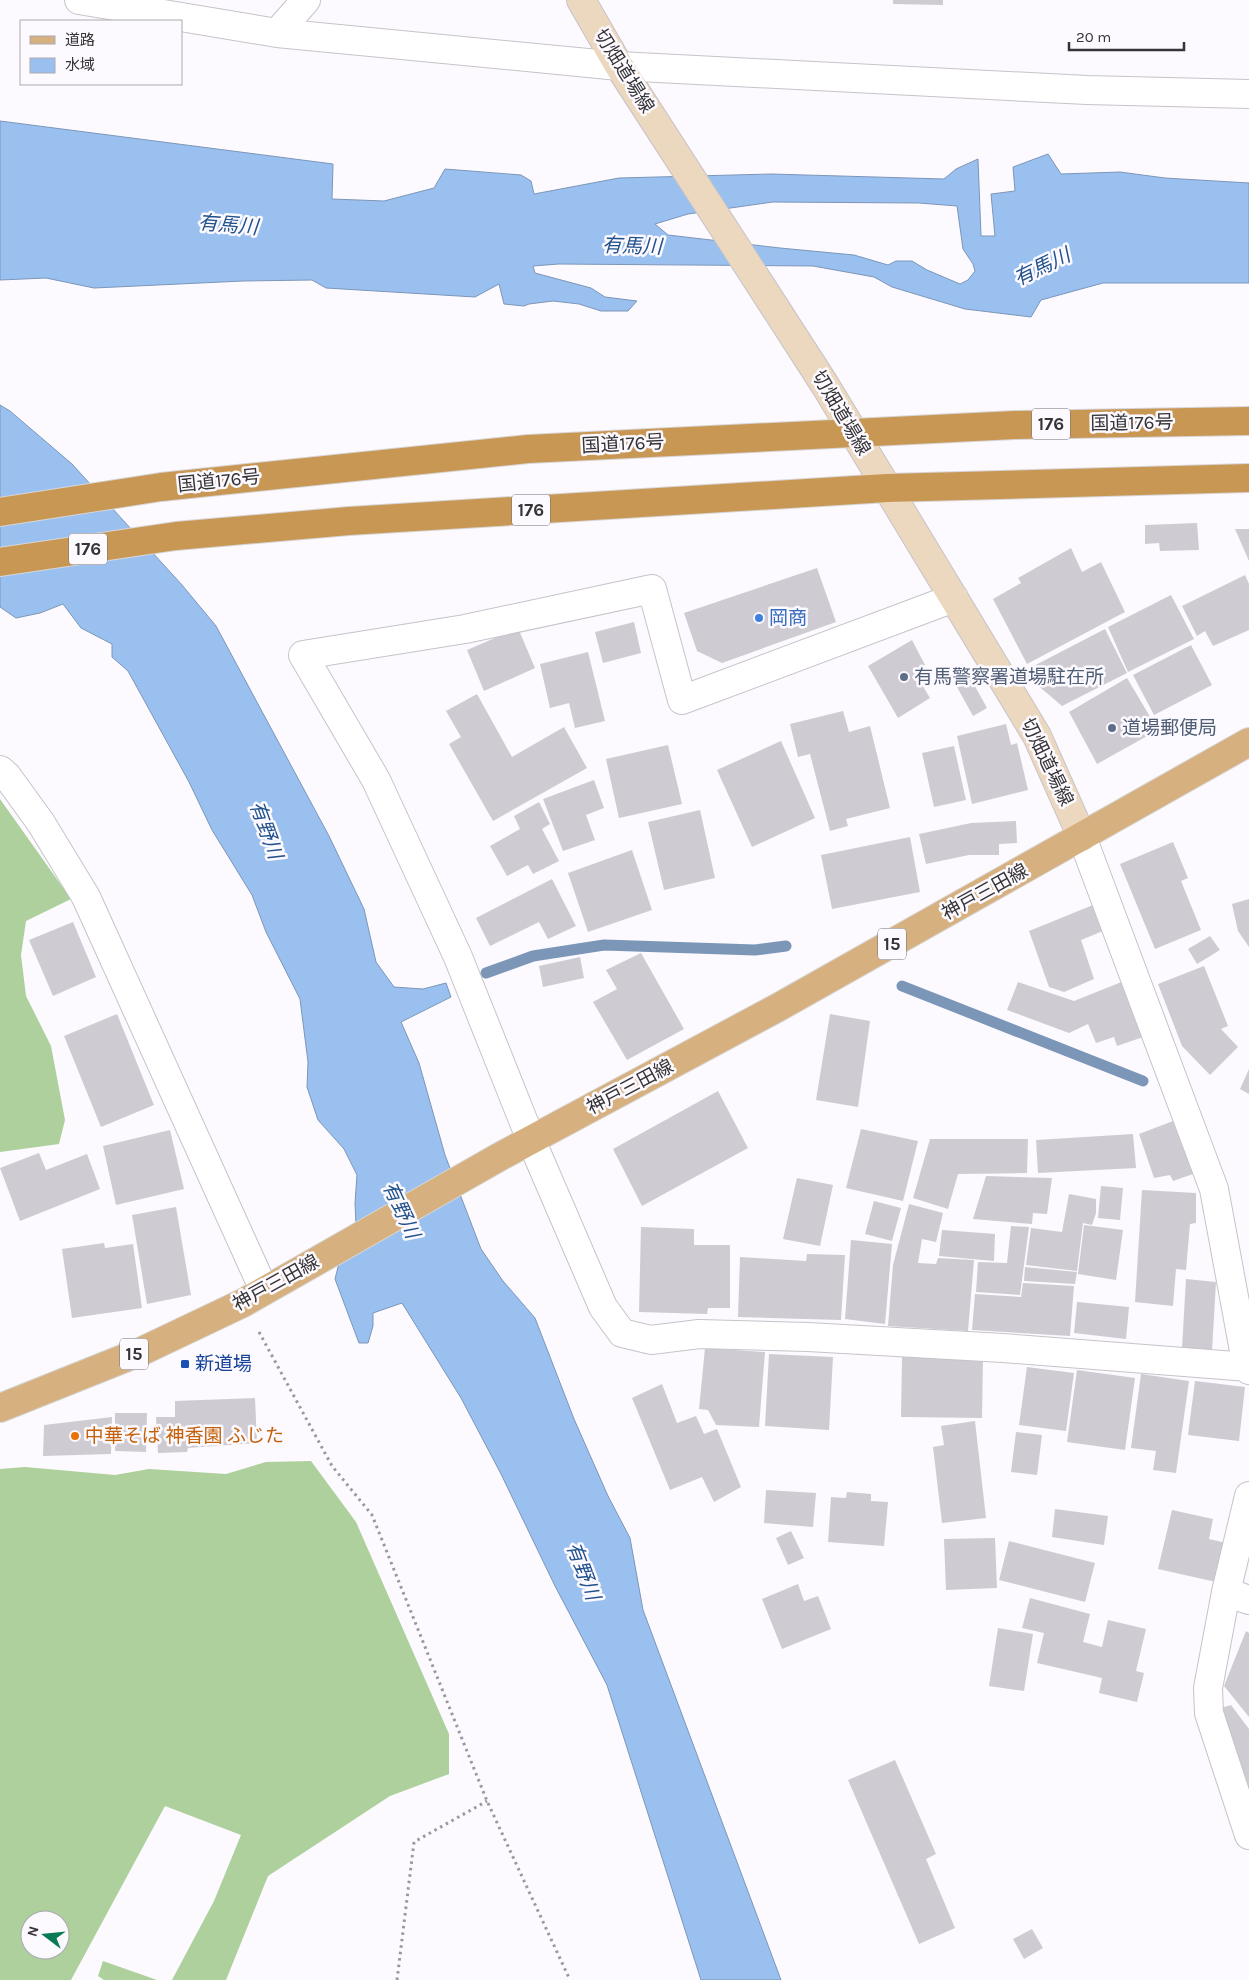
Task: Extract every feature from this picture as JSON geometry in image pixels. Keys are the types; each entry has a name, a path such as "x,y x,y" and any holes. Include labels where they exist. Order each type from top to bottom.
{"highway":[{"name":"国道176号","path":"0,512 161,487 528,449 1015,425 1249,421"},
{"name":"176","path":"0,562 176,536 349,521 887,488 1249,478"}],"main road":[{"name":"切畑道場線","path":"581,0 619,66 825,385 1037,736 1082,837"},
{"name":"神戸三田線","path":"0,1408 140,1352 254,1297 531,1140 777,1008 1082,837 1242,752"}],"street":[{"path":"79,0 277,33 619,66 1087,90 1249,94"},
{"path":"277,33 306,0"},
{"path":"954,598 682,700 652,589 465,628 303,655 380,789 458,957 531,1140 603,1307 622,1334 651,1340 698,1334 808,1337 1003,1348 1248,1368 1214,1189 1082,837"},
{"path":"0,770 7,776 42,823 86,897 254,1297"},
{"path":"1249,1496 1238,1596 1208,1688 1208,1713 1249,1835"}],"path":[{"path":"254,1297 332,1466 372,1515 487,1801 570,1980"},
{"path":"397,1980 414,1842 487,1801"}],"green space":[{"path":"0,799 71,899 26,921 21,955 26,996 51,1046 65,1120 59,1144 0,1152"},
{"path":"311,1461 356,1522 449,1734 449,1774 390,1796 268,1876 226,1980 172,1980 214,1901 241,1835 165,1806 71,1980 0,1980 0,1469 25,1467 115,1475 149,1469 226,1474 266,1462"},
{"path":"103,1961 157,1980 104,1980 98,1976"}],"water":[{"name":"有馬川","path":"0,121 333,164 332,199 384,201 434,188 445,169 521,175 531,181 534,194 619,178 771,174 944,179 956,169 978,159 981,236 995,236 991,194 1015,191 1013,167 1048,154 1061,174 1120,172 1165,178 1249,183 1249,283 1103,283 1041,300 1031,317 965,309 892,287 874,277 813,266 559,264 533,266 535,273 591,288 605,297 637,301 628,311 601,311 579,304 553,301 524,306 504,304 499,284 475,297 326,288 312,280 243,281 94,288 46,278 0,280","holes":["773,202 919,203 957,206 963,249 973,264 975,271 968,280 960,284 927,270 912,261 896,261 888,265 854,255 668,235 655,224 688,214"]},
{"name":"有野川","path":"0,405 10,411 72,464 182,585 216,626 329,836 364,909 376,962 394,987 423,989 446,983 451,997 401,1022 419,1063 445,1155 481,1249 503,1281 535,1318 574,1419 608,1496 630,1538 643,1610 781,1980 701,1980 607,1685 461,1398 402,1303 373,1313 373,1326 368,1343 359,1343 335,1279 339,1263 357,1245 355,1203 357,1175 344,1149 318,1120 307,1087 308,1062 300,999 266,932 252,895 212,830 189,782 128,671 112,657 112,644 81,628 63,604 40,613 16,618 0,607"}],"building":[{"path":"893,0 943,0 943,5 893,4"},
{"path":"1197,523 1199,550 1160,551 1159,543 1145,544 1145,525"},
{"path":"1235,529 1249,529 1249,561"},
{"path":"1071,548 1082,572 1101,562 1125,612 1027,664 993,599 1021,583 1018,578"},
{"path":"817,568 836,622 722,663 697,651 684,613"},
{"path":"1245,575 1249,584 1249,630 1213,646 1205,631 1197,636 1182,606"},
{"path":"1171,595 1194,639 1128,672 1108,627"},
{"path":"634,622 641,653 603,663 595,632"},
{"path":"518,628 535,668 484,691 467,650"},
{"path":"1105,629 1127,673 1062,706 1022,672"},
{"path":"912,640 925,665 915,673 930,698 898,718 868,666"},
{"path":"1191,645 1212,685 1154,715 1133,675"},
{"path":"588,652 605,721 575,728 569,703 550,708 540,664"},
{"path":"1127,678 1158,730 1097,764 1069,712"},
{"path":"971,679 987,708 973,716 957,687"},
{"path":"477,694 512,757 564,727 587,768 493,821 449,744 461,737 446,711"},
{"path":"843,711 849,732 870,726 890,808 846,819 848,826 830,831 810,754 798,757 790,724"},
{"path":"1006,724 1011,745 1017,743 1028,790 972,804 957,736"},
{"path":"781,741 815,818 752,847 717,770"},
{"path":"668,745 682,804 619,818 606,759"},
{"path":"954,746 966,800 934,807 922,753"},
{"path":"594,780 604,808 586,815 595,840 563,851 543,799"},
{"path":"539,802 550,824 542,829 559,861 533,874 528,865 507,876 490,846 520,829 514,816"},
{"path":"700,810 715,878 664,890 648,822"},
{"path":"1016,821 1017,843 999,844 999,855 969,855 926,864 919,834 971,823"},
{"path":"910,837 920,892 832,909 821,855"},
{"path":"1173,842 1188,878 1181,881 1201,930 1155,949 1120,864"},
{"path":"632,850 652,910 588,932 568,873"},
{"path":"552,879 576,926 548,939 539,922 490,946 476,918"},
{"path":"1249,899 1249,947 1238,931 1232,904"},
{"path":"1093,905 1103,931 1081,940 1094,979 1064,992 1049,987 1029,931"},
{"path":"73,922 96,977 53,996 29,940"},
{"path":"1210,936 1220,950 1197,964 1188,949"},
{"path":"641,953 684,1029 627,1060 593,1002 617,989 606,970"},
{"path":"580,957 584,978 543,987 539,966"},
{"path":"1204,966 1228,1026 1221,1029 1238,1047 1210,1075 1182,1046 1158,984"},
{"path":"1124,981 1146,1036 1117,1046 1114,1037 1096,1043 1088,1024 1069,1033 1007,1010 1018,982 1074,1001"},
{"path":"117,1014 154,1105 101,1127 64,1036"},
{"path":"830,1014 870,1021 858,1107 816,1100"},
{"path":"1249,1069 1249,1094 1240,1089"},
{"path":"718,1091 748,1148 642,1206 613,1149"},
{"path":"1173,1121 1193,1174 1173,1181 1170,1175 1154,1178 1139,1134"},
{"path":"861,1129 918,1141 903,1201 846,1188"},
{"path":"170,1130 184,1189 116,1205 103,1146"},
{"path":"1133,1134 1136,1168 1038,1173 1036,1140"},
{"path":"930,1139 1028,1139 1027,1173 958,1174 948,1209 913,1198"},
{"path":"39,1153 46,1170 87,1154 100,1189 20,1221 0,1168"},
{"path":"986,1176 1052,1178 1047,1214 1033,1213 1032,1224 973,1219"},
{"path":"797,1178 833,1185 820,1246 783,1239"},
{"path":"1101,1186 1123,1188 1120,1220 1098,1218"},
{"path":"1142,1190 1196,1193 1196,1223 1190,1224 1186,1270 1176,1269 1173,1306 1135,1302"},
{"path":"1069,1194 1096,1199 1096,1213 1092,1225 1083,1223 1077,1271 1026,1265 1031,1228 1062,1232"},
{"path":"874,1201 901,1208 892,1241 865,1234"},
{"path":"909,1204 943,1213 936,1242 922,1239 918,1263 936,1264 938,1258 974,1260 968,1331 888,1326 893,1265"},
{"path":"176,1207 191,1295 147,1304 132,1215"},
{"path":"1084,1225 1123,1230 1116,1280 1078,1274"},
{"path":"1011,1226 1029,1227 1020,1295 976,1292 978,1262 1007,1263"},
{"path":"641,1227 694,1229 694,1245 730,1245 730,1308 708,1308 707,1314 639,1312"},
{"path":"942,1230 995,1234 994,1261 939,1256"},
{"path":"851,1240 892,1244 885,1324 845,1319"},
{"path":"104,1243 105,1248 133,1244 142,1308 72,1318 62,1249"},
{"path":"807,1254 845,1255 841,1320 738,1317 740,1257 806,1261"},
{"path":"1025,1267 1077,1272 1075,1284 1024,1281"},
{"path":"1186,1279 1216,1282 1212,1351 1182,1348"},
{"path":"1023,1283 1074,1286 1070,1336 972,1330 975,1294 1021,1297"},
{"path":"1077,1302 1129,1307 1126,1339 1074,1333"},
{"path":"705,1348 765,1352 759,1427 716,1425 708,1410 699,1409"},
{"path":"769,1354 833,1357 829,1430 765,1426"},
{"path":"902,1357 983,1358 982,1418 901,1417"},
{"path":"1027,1367 1074,1373 1066,1431 1019,1425"},
{"path":"1077,1370 1135,1378 1125,1450 1067,1442"},
{"path":"1141,1374 1189,1381 1176,1473 1153,1470 1156,1451 1131,1448"},
{"path":"1195,1381 1245,1387 1239,1441 1188,1435"},
{"path":"662,1384 677,1423 696,1416 704,1434 717,1429 741,1487 714,1502 702,1477 670,1490 632,1398"},
{"path":"255,1398 257,1443 188,1448 187,1452 158,1453 156,1417 175,1417 175,1401"},
{"path":"115,1413 147,1413 146,1452 115,1451"},
{"path":"112,1417 111,1454 43,1456 44,1425"},
{"path":"975,1421 986,1518 942,1523 933,1447 944,1445 941,1426"},
{"path":"1016,1432 1042,1435 1037,1475 1011,1472"},
{"path":"766,1490 816,1493 813,1527 764,1523"},
{"path":"847,1492 871,1494 871,1501 888,1502 884,1546 828,1542 831,1497 846,1498"},
{"path":"1055,1509 1108,1516 1104,1545 1052,1537"},
{"path":"1172,1510 1213,1519 1209,1539 1226,1543 1216,1582 1158,1569"},
{"path":"791,1531 804,1558 788,1565 776,1538"},
{"path":"995,1538 997,1588 946,1590 944,1539"},
{"path":"1009,1541 1095,1563 1085,1602 999,1580"},
{"path":"798,1584 804,1601 818,1596 831,1629 782,1649 762,1599"},
{"path":"1030,1598 1090,1614 1083,1642 1102,1647 1108,1620 1146,1629 1136,1671 1144,1673 1137,1702 1099,1693 1102,1678 1037,1663 1044,1633 1022,1628"},
{"path":"998,1628 1033,1634 1024,1691 989,1686"},
{"path":"1246,1631 1249,1633 1249,1717 1224,1686"},
{"path":"1231,1705 1249,1729 1249,1794 1218,1709"},
{"path":"895,1760 936,1854 926,1859 955,1928 919,1944 848,1780"},
{"path":"1032,1929 1043,1948 1024,1959 1013,1939"}],"waterway":[{"path":"486,973 533,956 604,945 755,950 786,946"},
{"path":"902,986 1143,1081"}],"place":[{"name":"岡商","path":"759,618"},
{"name":"有馬警察署道場駐在所","path":"904,677"},
{"name":"道場郵便局","path":"1112,728"},
{"name":"新道場","path":"185,1364"},
{"name":"中華そば 神香園 ふじた","path":"75,1436"}]}
